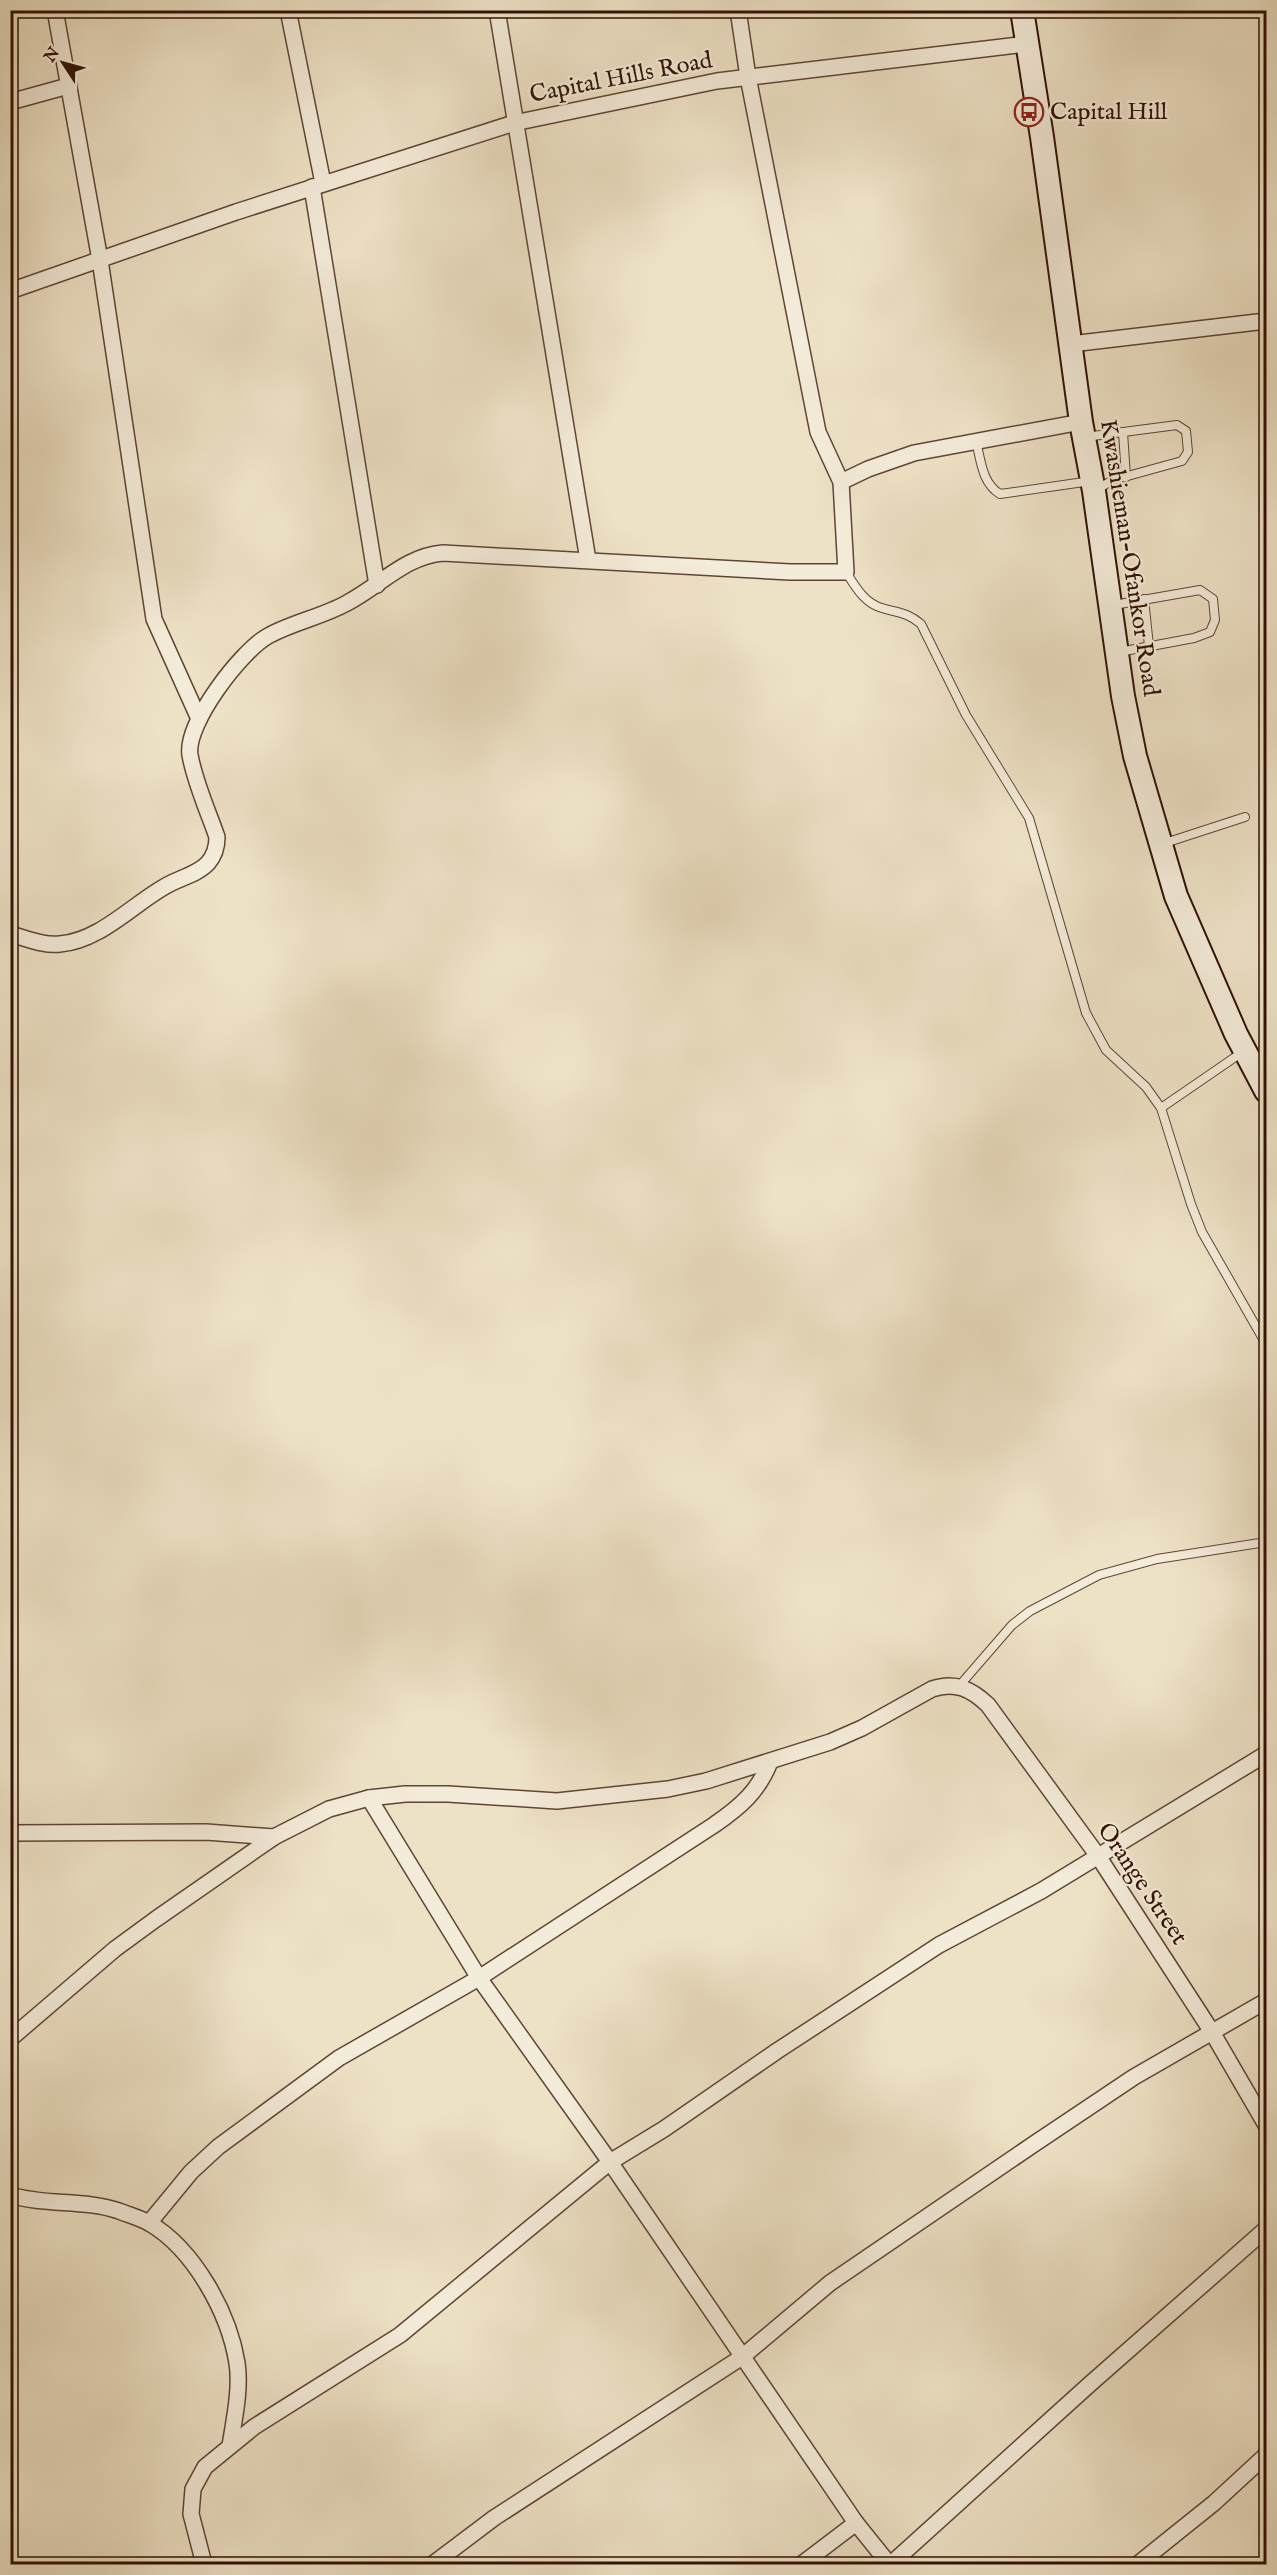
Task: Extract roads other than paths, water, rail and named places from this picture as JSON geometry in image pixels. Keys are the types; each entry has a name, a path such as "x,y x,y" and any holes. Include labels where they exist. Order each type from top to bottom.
{"main road":[{"name":"Kwashieman-Ofankor Road","path":"1022,10 1042,137 1082,430 1093,486 1134,756 1176,896 1245,1051 1266,1090"}],"street":[{"path":"55,10 100,260 154,619 199,719"},
{"path":"288,10 318,185 377,585"},
{"path":"497,10 588,560"},
{"path":"10,934 48,945 84,938 100,930 165,885 201,869 210,861 215,852 217,837 189,753 191,735 199,719 228,676 265,638 285,627 344,605 404,565 429,554 588,560 790,572 846,572 841,482 818,432 748,77 738,10"},
{"name":"Capital Hills Road","path":"10,291 236,212 514,123 717,81 1026,44"},
{"path":"10,102 68,86"},
{"path":"1071,344 1266,321"},
{"path":"841,482 868,469 914,453 976,441 1082,430"},
{"path":"10,2039 115,1949 237,1861 274,1837 329,1809 369,1798 405,1794 448,1794 557,1801 668,1789 706,1781 830,1742 862,1728 932,1689 944,1684 960,1686"},
{"name":"Orange Street","path":"960,1686 975,1692 988,1705 1098,1856 1212,2032 1266,2125"},
{"path":"204,2565 191,2514 194,2489 205,2467 230,2446 293,2402 400,2335 610,2162 664,2129 939,1945 1041,1892 1266,1754"},
{"path":"149,2223 191,2172 218,2147 339,2058 479,1978 742,1805 763,1780 770,1762"},
{"path":"369,1798 479,1978 610,2162 856,2523 890,2565 1266,2229"},
{"path":"10,1833 206,1832 274,1837"},
{"path":"433,2565 513,2505 741,2357 830,2283 1134,2077 1266,2001"},
{"path":"10,2195 58,2204 91,2204 118,2211 149,2223 192,2260 212,2292 226,2325 237,2364 236,2406 230,2446"},
{"path":"1138,2565 1214,2503 1266,2455"},
{"path":"802,2565 856,2523"}],"lane":[{"path":"976,441 985,477 990,488 1000,494 1093,486 1182,461 1188,452 1186,431 1177,425 1123,432 1082,430"},
{"path":"1123,432 1126,477"},
{"path":"846,572 861,595 879,608 910,615 921,624 966,715 1029,818 1086,1013 1094,1031 1106,1050 1146,1087 1161,1108 1202,1232 1266,1344"},
{"path":"1111,605 1200,590 1213,599 1215,620 1210,632 1194,638 1117,653"},
{"path":"1144,599 1149,646"},
{"path":"1160,845 1245,817"},
{"path":"1161,1108 1245,1051"},
{"path":"960,1686 1012,1625 1030,1611 1099,1575 1157,1559 1266,1542"}],"place":[{"name":"Capital Hill","path":"1029,112"}]}
